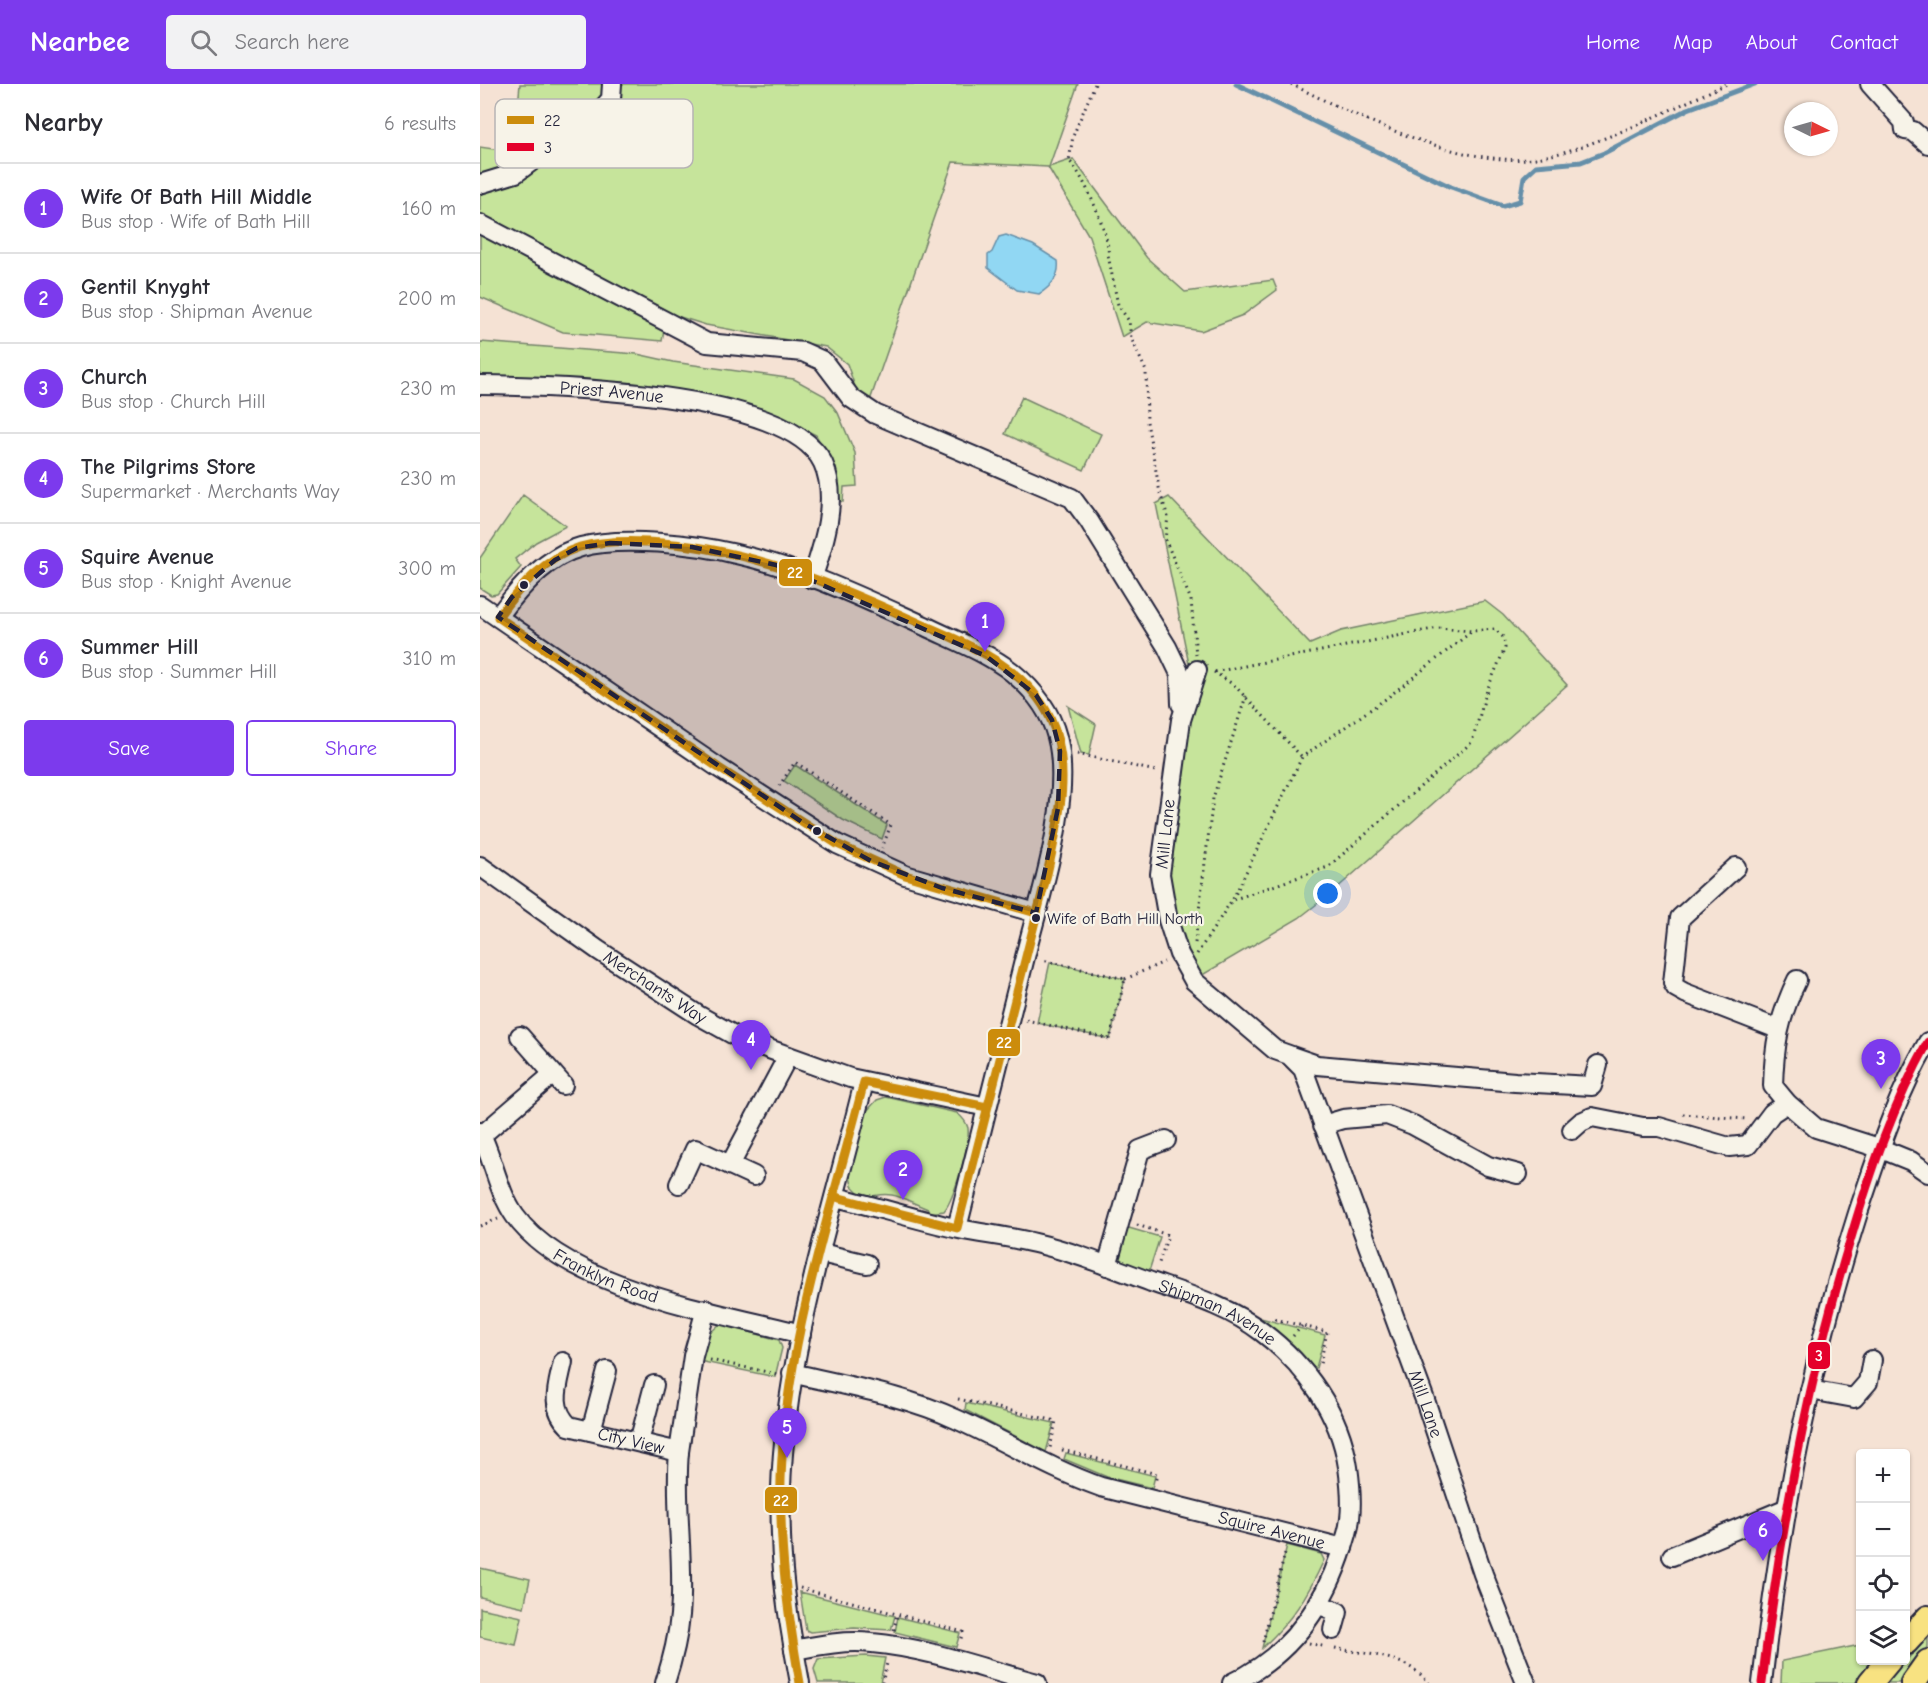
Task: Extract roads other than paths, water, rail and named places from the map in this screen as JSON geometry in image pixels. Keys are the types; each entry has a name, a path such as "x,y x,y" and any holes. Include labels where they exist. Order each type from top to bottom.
{"main road":[{"path":"1910,1637 1928,1618"},
{"path":"1913,1683 1928,1662"},
{"path":"1870,1683 1885,1665"}],"street":[{"path":"610,99 612,84"},
{"path":"1870,84 1904,122 1905,130 1913,131 1928,144"},
{"path":"480,184 516,173 523,168"},
{"path":"480,224 707,343 803,351 823,361 851,398 875,414 1072,498 1089,521 1167,647 1180,674 1181,720"},
{"name":"Priest Avenue","path":"480,385 578,389 707,403 773,424 792,434 815,451 823,462 827,475 829,514 824,546 812,579"},
{"path":"498,617 512,597 545,567 577,548 632,543 716,550 776,565 937,632 1009,670 1044,706 1052,720 1060,751 1061,784 1055,829 1012,1017 957,1228"},
{"path":"480,604 837,844 876,863 942,888 1036,914"},
{"name":"Mill Lane","path":"1197,670 1181,720 1160,874 1168,920 1194,981 1275,1050 1317,1065 1515,1082 1592,1086 1599,1065"},
{"name":"Merchants Way","path":"480,866 530,903 698,1015 741,1039 864,1082 987,1107"},
{"path":"1736,867 1680,918 1673,983 1676,988 1685,993 1778,1029"},
{"path":"1797,980 1782,1009 1774,1051 1773,1086 1787,1103 1816,1128 1879,1148 1911,1161 1928,1173"},
{"path":"481,1134 558,1080 520,1036"},
{"path":"1762,1683 1785,1509 1810,1390 1839,1272 1879,1148 1896,1104 1928,1042"},
{"name":"Mill Lane","path":"1289,1055 1303,1069 1425,1400 1483,1574 1526,1683"},
{"path":"730,1165 788,1056"},
{"path":"800,1683 784,1584 780,1534 785,1374 801,1334 864,1082"},
{"path":"1572,1130 1581,1122 1593,1117 1642,1127 1659,1127 1729,1147 1748,1145 1772,1113 1787,1103"},
{"path":"1323,1125 1342,1119 1387,1116 1413,1125 1488,1166 1518,1174"},
{"name":"Franklyn Road","path":"481,1134 514,1214 528,1232 592,1275 614,1284 801,1334"},
{"path":"1107,1266 1140,1150 1166,1140"},
{"path":"679,1184 695,1149 754,1176"},
{"name":"Shipman Avenue","path":"836,1197 957,1228 1037,1243 1210,1302 1262,1331 1282,1349 1323,1396 1345,1448 1349,1477 1348,1530 1343,1548 1320,1605 1293,1640 1277,1656 1232,1683"},
{"path":"821,1253 867,1264"},
{"name":"City View","path":"557,1368 557,1411 569,1426 679,1452 693,1356 706,1309"},
{"path":"1810,1390 1854,1398 1868,1382 1872,1360"},
{"path":"591,1431 607,1371"},
{"name":"Squire Avenue","path":"785,1374 895,1398 955,1418 1047,1455 1101,1487 1343,1548"},
{"path":"639,1442 654,1385"},
{"path":"665,1683 680,1615 677,1478 679,1452"},
{"path":"1672,1556 1785,1509"},
{"path":"1320,1605 1338,1612 1333,1630"},
{"path":"794,1650 828,1643 870,1642 956,1660 1037,1683"}],"water":[{"path":"1006,235 1033,245 1058,261 1058,271 1048,288 1039,294 1017,290 988,268 988,255 992,252 999,237"}],"waterway":[{"path":"1236,84 1451,187 1503,206 1520,201 1524,177 1536,166 1581,162 1604,153 1688,109 1755,84"}],"place":[{"name":"Wife Of Bath Hill Middle","path":"985,652"},
{"name":"Wife of Bath Hill North","path":"1036,918"},
{"name":"The Pilgrims Store","path":"751,1070"},
{"name":"Church","path":"1881,1089"},
{"name":"Gentil Knyght","path":"903,1200"},
{"name":"Squire Avenue","path":"787,1458"},
{"name":"Summer Hill","path":"1763,1561"}]}
